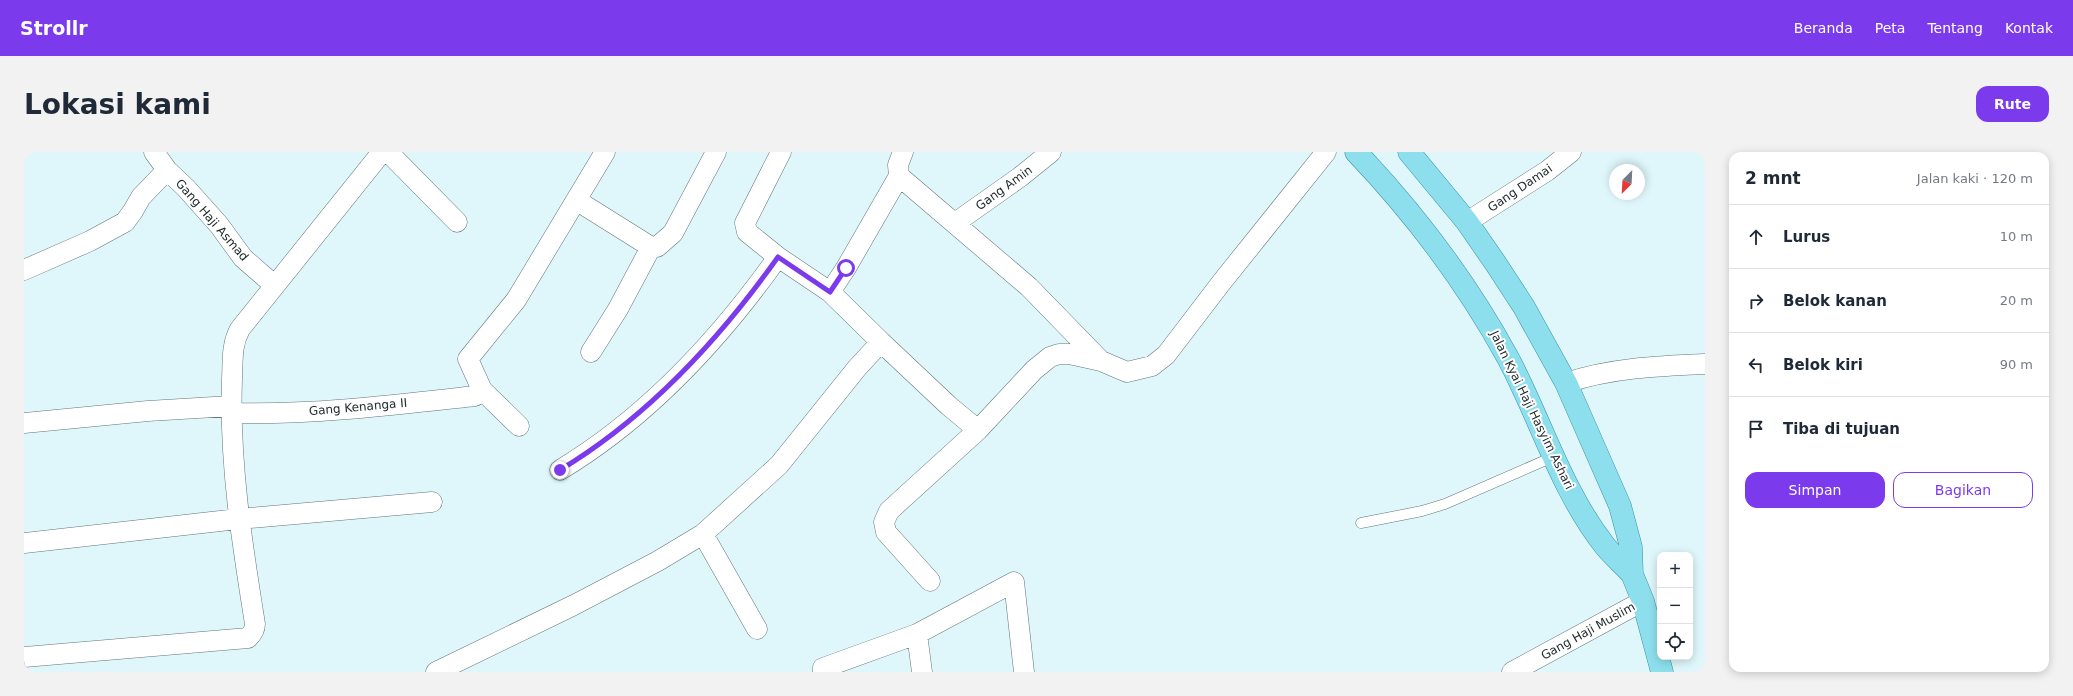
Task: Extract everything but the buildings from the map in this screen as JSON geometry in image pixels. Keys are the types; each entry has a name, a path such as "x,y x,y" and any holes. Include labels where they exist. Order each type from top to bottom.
{"main road":[{"name":"Jalan Kyai Haji Hasyim Ashari","path":"1356,152 1410,214 1465,285 1509,360 1553,457 1587,520 1605,546 1632,574"},
{"name":"Jalan Kyai Haji Hasyim Ashari","path":"1416,154 1467,222 1524,307 1566,383 1620,506 1631,547 1632,574 1643,601 1662,672"}],"street":[{"name":"Gang Haji Asmad","path":"154,152 167,170 186,188 218,224 243,258 274,286"},
{"path":"24,657 248,638 255,629 238,519 231,409 234,344 237,335 274,286 382,152"},
{"path":"388,152 457,222"},
{"path":"519,426 482,390 468,361 469,356 516,300 605,152"},
{"path":"576,200 650,247 657,247 673,233 716,152"},
{"path":"781,152 745,223 747,232 778,257 830,292 949,406 978,430"},
{"path":"830,292 846,268 898,176 898,165 903,152"},
{"name":"Gang Amin","path":"955,223 1020,177 1051,152"},
{"path":"930,581 886,532 884,522 889,511 978,430 1034,370 1050,357 1059,354 1069,354 1101,361 1127,372 1152,366 1166,355 1220,283 1326,152"},
{"name":"Gang Damai","path":"1467,222 1547,171 1571,152"},
{"path":"24,270 90,241 125,222 141,197 167,170"},
{"path":"898,176 1030,287 1101,361"},
{"path":"591,352 618,309 650,247"},
{"path":"560,470 589,452 637,415 695,360 746,302 778,257"},
{"path":"436,672 574,605 658,561 703,534 779,465 857,368 881,342"},
{"path":"1566,383 1589,375 1610,372 1671,365 1705,364"},
{"name":"Gang Kenanga II","path":"24,423 140,412 231,409 312,412 475,396 482,390"},
{"path":"24,543 238,519 432,502"},
{"path":"703,534 757,629"},
{"path":"823,672 823,668 917,634 1014,582 1024,672"},
{"name":"Gang Haji Muslim","path":"1512,672 1643,601"},
{"path":"917,634 922,672"}],"lane":[{"path":"1361,523 1422,511 1445,504 1553,457"}],"route":[{"path":"560,470 589,452 637,415 695,360 746,302 778,257 830,292 846,268"}]}
